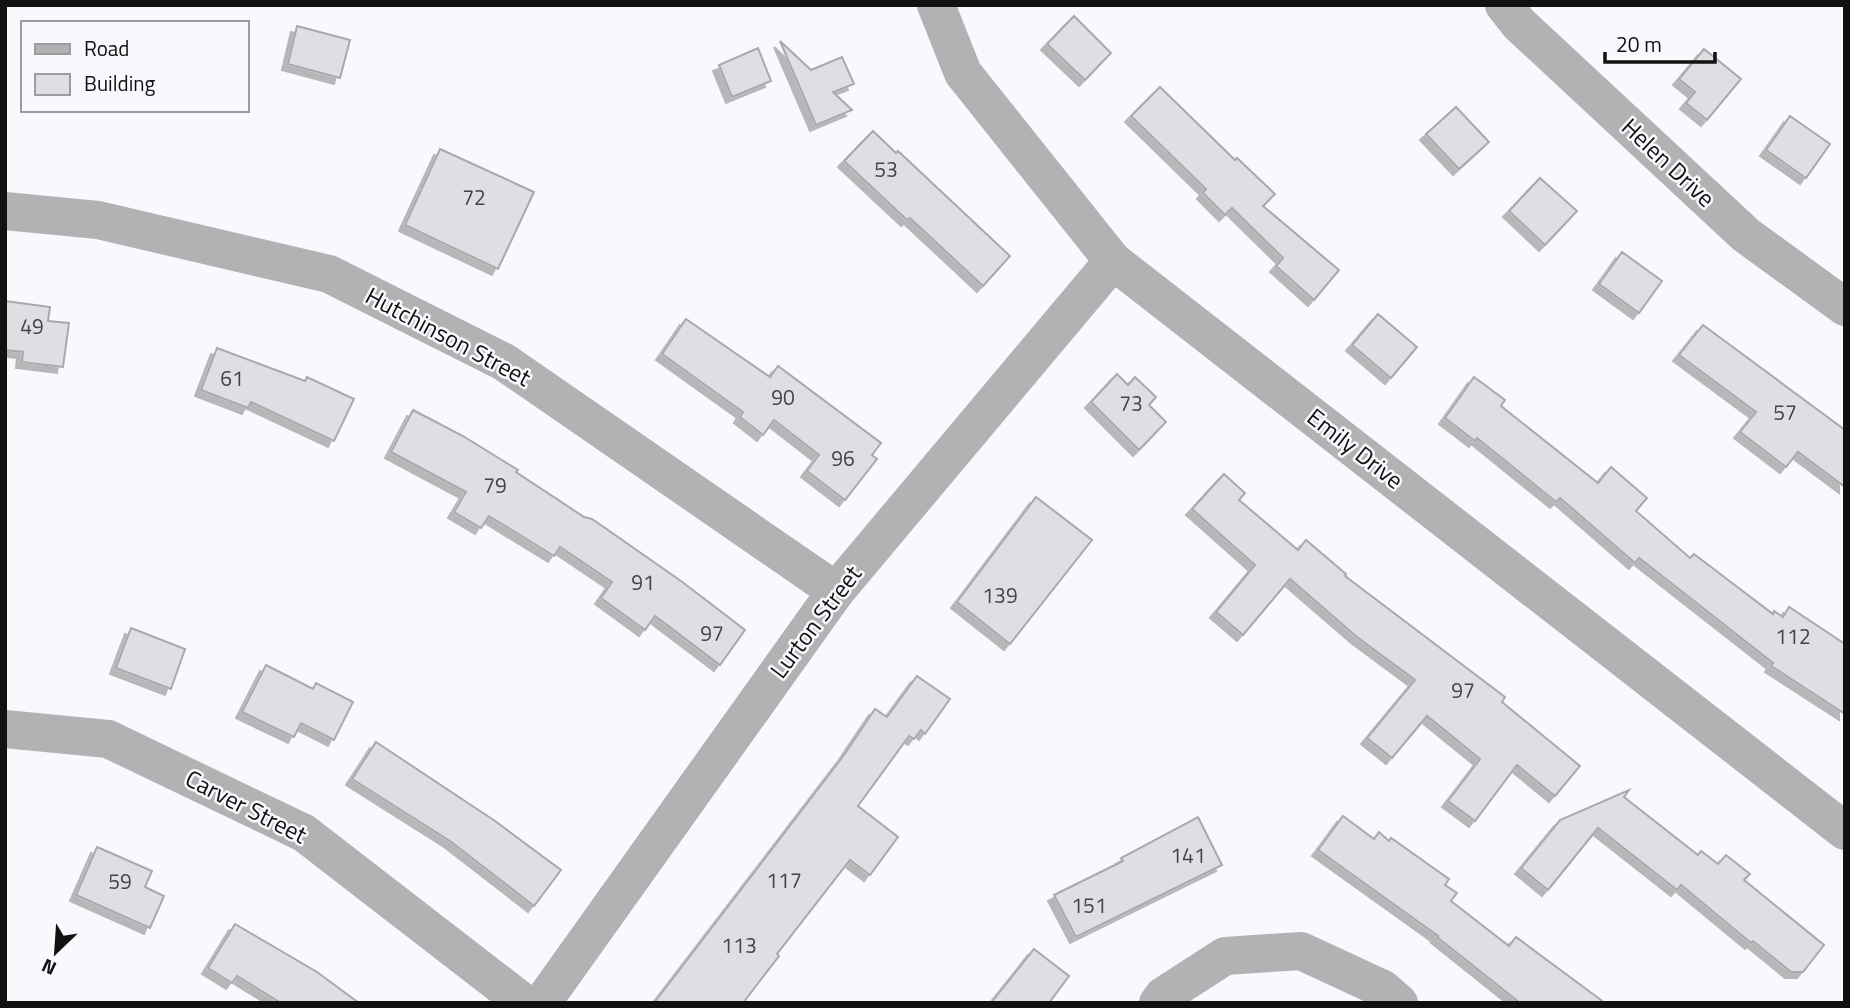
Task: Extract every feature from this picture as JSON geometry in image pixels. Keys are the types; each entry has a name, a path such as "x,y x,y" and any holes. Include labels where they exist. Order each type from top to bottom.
{"street":[{"name":"Emily Drive","path":"936,5 963,73 1113,261 1845,831"},
{"name":"Helen Drive","path":"1504,5 1519,24 1746,235 1845,307"},
{"name":"Hutchinson Street","path":"5,211 98,220 329,274 504,362 836,591"},
{"name":"Lurton Street","path":"542,1003 836,591 1113,261"},
{"name":"Carver Street","path":"5,729 108,739 304,833 524,1003"},
{"path":"1158,1003 1163,996 1225,956 1301,951 1383,989 1399,1003"}],"building":[{"path":"1074,16 1111,53 1085,80 1047,44"},
{"path":"297,26 350,40 340,78 288,64"},
{"path":"780,41 811,70 842,57 854,84 833,92 852,110 816,125"},
{"path":"758,48 771,81 732,97 719,65"},
{"path":"1704,49 1741,79 1707,120 1686,103 1695,92 1679,79"},
{"path":"1160,87 1235,160 1237,158 1275,194 1263,206 1339,270 1314,300 1276,266 1283,258 1232,208 1225,215 1203,193 1206,189 1131,116"},
{"path":"1456,107 1489,142 1459,169 1426,134"},
{"path":"1790,116 1830,144 1806,178 1766,150"},
{"path":"873,131 1010,256 983,286 844,161"},
{"path":"440,149 534,192 498,269 405,225"},
{"path":"1540,178 1577,211 1545,245 1509,211"},
{"path":"1622,252 1662,281 1639,313 1599,284"},
{"path":"5,301 50,307 48,321 69,323 63,367 22,362 23,352 5,350"},
{"path":"1378,314 1417,347 1391,378 1352,345"},
{"path":"686,319 770,377 778,366 881,443 872,455 877,459 845,500 807,471 819,455 774,420 763,435 740,417 743,412 662,354"},
{"path":"1703,325 1845,430 1845,487 1798,452 1786,467 1740,432 1756,412 1679,355"},
{"path":"217,348 305,381 307,377 354,399 334,441 251,402 248,408 201,390"},
{"path":"1117,374 1128,385 1135,377 1156,397 1149,405 1166,422 1139,450 1091,402"},
{"path":"1474,377 1505,400 1501,406 1598,483 1611,467 1647,498 1636,511 1690,558 1694,554 1773,614 1774,611 1783,617 1789,607 1845,644 1845,714 1771,666 1773,663 1639,558 1635,563 1560,498 1556,502 1477,438 1475,441 1445,418"},
{"path":"413,410 463,436 518,470 516,472 584,517 592,519 745,630 720,665 655,616 645,630 601,598 612,582 560,547 554,556 489,516 481,528 454,512 466,492 391,452"},
{"path":"1224,474 1245,493 1239,500 1298,550 1306,540 1346,574 1345,576 1505,697 1502,702 1580,766 1555,796 1517,765 1475,821 1448,801 1480,759 1427,716 1392,758 1367,738 1415,680 1357,637 1290,579 1243,635 1216,612 1255,565 1192,509"},
{"path":"1036,497 1092,540 1010,644 957,602"},
{"path":"131,628 185,649 171,689 116,668"},
{"path":"266,665 313,689 316,683 353,702 334,740 301,723 294,737 242,712"},
{"path":"917,676 950,699 925,734 921,730 914,739 909,736 858,806 898,837 870,875 850,860 777,954 779,956 743,1003 654,1003 844,755 875,709 887,717"},
{"path":"376,742 495,821 561,870 534,906 450,841 352,779"},
{"path":"1629,790 1624,797 1698,855 1701,851 1718,864 1726,855 1750,874 1744,880 1824,945 1803,972 1791,972 1681,885 1677,890 1598,828 1548,890 1521,868 1560,820"},
{"path":"1343,816 1374,839 1379,832 1389,841 1391,838 1449,879 1445,885 1457,893 1451,901 1509,946 1516,937 1605,1003 1520,1003 1438,936 1318,850"},
{"path":"1198,817 1222,865 1076,937 1054,895 1123,861 1121,858"},
{"path":"97,847 152,871 145,887 164,896 150,928 76,895"},
{"path":"235,924 317,972 359,1003 281,1003 237,976 232,983 208,968"},
{"path":"1034,949 1069,976 1049,1003 991,1003"}]}
